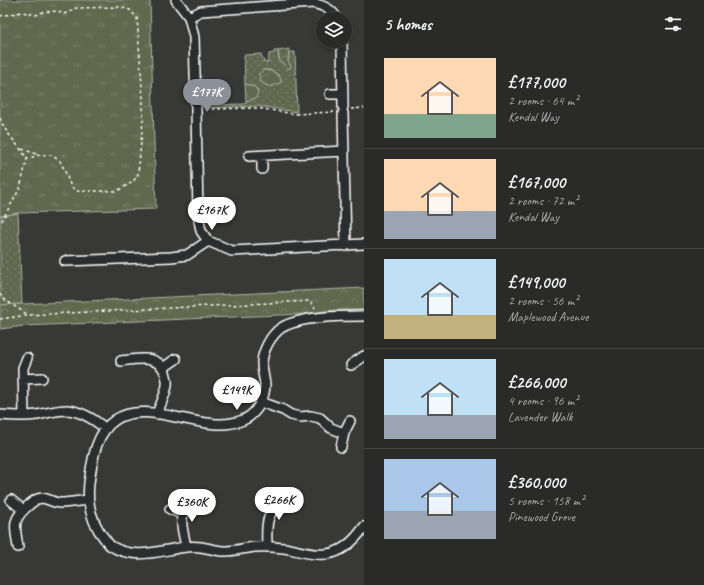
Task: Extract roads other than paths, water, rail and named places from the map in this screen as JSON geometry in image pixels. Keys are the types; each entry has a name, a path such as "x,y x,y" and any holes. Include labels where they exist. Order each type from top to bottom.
{"street":[{"path":"176,0 189,17 194,37 198,215 201,231 208,241 232,252 364,244"},
{"path":"189,17 201,11 314,3 324,6 334,12"},
{"path":"342,48 346,246"},
{"path":"330,94 342,94"},
{"path":"249,156 344,151"},
{"path":"262,156 262,169"},
{"path":"65,261 171,257 187,255 208,241"},
{"path":"364,316 321,318 297,322 281,328 271,338 264,352 262,360 264,394 261,402 254,412 245,419 232,424 216,424 139,412 125,415 114,420 106,429 97,444 88,488 88,500 91,514 98,529 110,545 125,552 142,554 161,552 186,546 201,546 223,551 267,547 284,548 312,555 328,554 346,546 357,537 364,527"},
{"path":"351,365 364,356"},
{"path":"24,416 23,368 26,358"},
{"path":"121,361 147,359 157,362 163,368 167,385 157,414"},
{"path":"163,368 176,359"},
{"path":"23,379 42,378"},
{"path":"261,402 283,410 291,415 320,418 331,428 344,433"},
{"path":"0,415 38,415 68,410 82,414 106,429"},
{"path":"341,447 344,433 350,421"},
{"path":"267,547 267,524 269,516 273,509 288,495"},
{"path":"186,546 181,522 182,514 191,497"},
{"path":"18,547 15,527 16,518 36,499 43,498 61,504 88,500"},
{"path":"11,500 23,510"},
{"path":"263,501 273,509"},
{"path":"170,509 182,514"}]}
